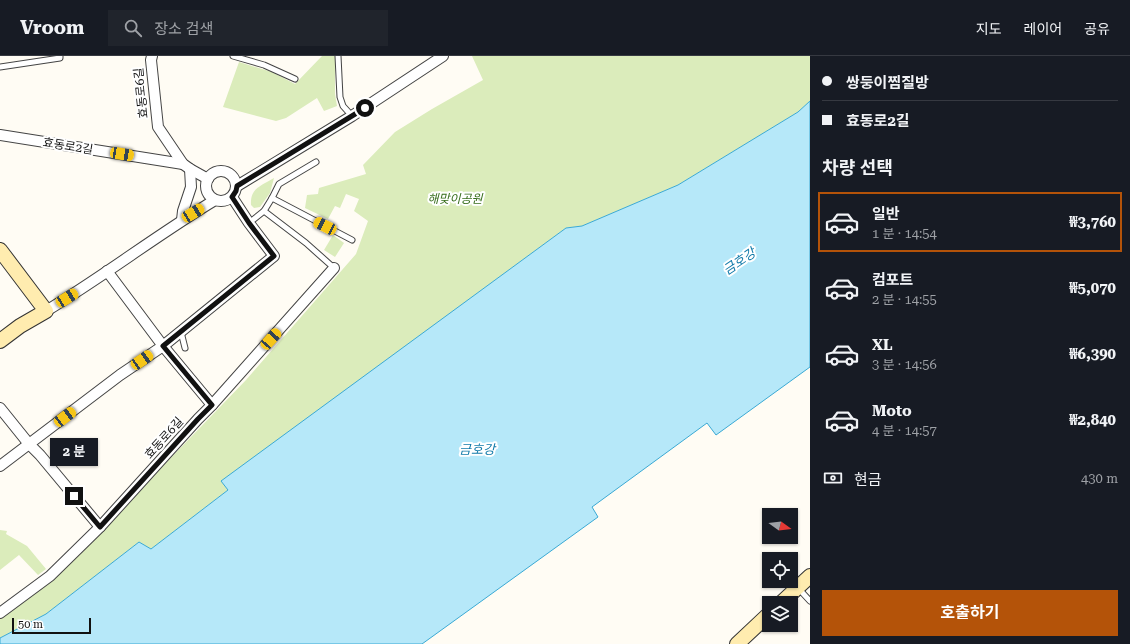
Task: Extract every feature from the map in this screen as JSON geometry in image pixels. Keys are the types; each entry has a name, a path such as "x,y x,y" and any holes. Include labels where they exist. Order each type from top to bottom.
{"street":[{"name":"효동로6길","path":"152,56 151,60 158,127 187,166 208,179"},
{"path":"237,186 352,116 443,56"},
{"name":"효동로2길","path":"0,135 187,166"},
{"path":"182,220 183,211 191,187 187,166"},
{"path":"225,171 234,177 237,186 236,191 230,199 220,202 215,200 208,193 206,183 215,172 225,171"},
{"path":"0,466 120,375 163,346 274,256 249,223 232,197"},
{"path":"0,341 20,326 77,292 182,220 215,200"},
{"path":"0,250 46,311"},
{"name":"효동로6길","path":"0,613 50,576 100,527 212,405 334,268"},
{"path":"107,271 163,346 212,405"},
{"path":"0,408 100,527"},
{"path":"798,586 810,576"},
{"path":"788,596 796,588"},
{"path":"738,644 762,621"}],"lane":[{"path":"0,67 60,58 60,56"},
{"path":"233,56 264,65 296,79"},
{"path":"338,56 340,97 343,106 352,116"},
{"path":"249,223 264,211 279,184 316,162"},
{"path":"272,198 352,240"},
{"path":"264,211 306,243 334,268"},
{"path":"181,332 186,348"},
{"path":"798,588 810,601"}],"green space":[{"path":"322,56 335,56 335,94 337,106 324,111 317,98 286,118 276,121 223,107 239,62 272,72 295,84"},
{"name":"해맞이공원","path":"472,56 810,56 810,101 798,112 678,185 582,226 566,228 222,481 228,490 151,549 139,542 46,614 0,638 0,618 133,497 246,380 356,254 368,221 354,211 359,199 346,194 340,208 335,206 328,219 305,208 307,195 318,194 319,188 366,174 363,165 395,132 483,80"},
{"path":"274,178 270,193 260,207 254,208 251,205 251,199 254,191"},
{"path":"333,235 344,243 335,257 324,250"},
{"path":"0,530 7,531 6,534 27,546 46,569 38,575 19,555 0,570"}],"water":[{"name":"금호강","path":"810,101 810,367 716,435 707,423 592,507 598,517 422,644 0,644 0,638 46,614 139,542 151,549 228,490 221,481 566,228 582,226 678,185 798,112"}],"route":[{"path":"74,496 100,527 212,405 163,346 274,256 249,223 232,197 237,186 365,108"}]}
